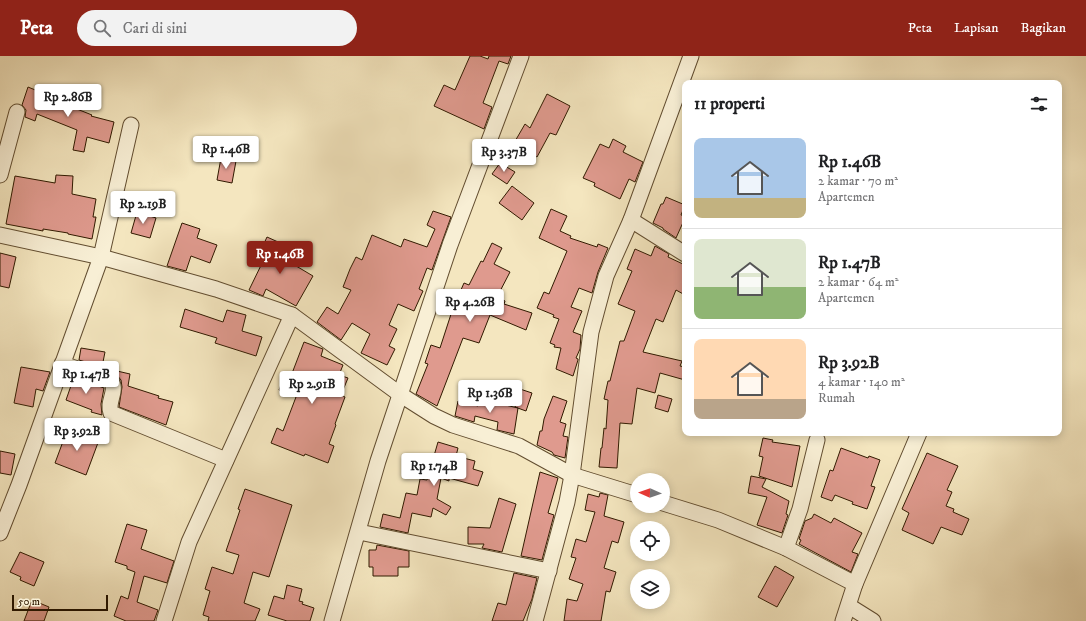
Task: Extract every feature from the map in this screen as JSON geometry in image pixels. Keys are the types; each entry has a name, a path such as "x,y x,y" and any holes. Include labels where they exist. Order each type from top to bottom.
{"street":[{"path":"332,621 359,532 378,461 450,245 521,56"},
{"path":"535,621 567,502 591,332 606,276 631,220 690,56"},
{"path":"0,175 17,112"},
{"path":"0,533 19,485 101,257 132,125"},
{"path":"631,220 682,252"},
{"path":"0,235 101,257 216,289 292,315 401,395 434,416 453,425 520,446 572,475 630,493"},
{"path":"164,621 189,542 292,315"},
{"path":"62,364 112,381 114,384 114,389 110,407 111,413 226,460"},
{"path":"843,621 855,584 918,436"},
{"path":"786,548 800,509 817,440"},
{"path":"670,505 718,520 786,548 855,584"},
{"path":"359,532 549,571"},
{"path":"849,606 873,621"}],"building":[{"path":"470,56 480,56 488,59 489,56 511,56 508,64 499,61 483,103 492,107 484,129 434,106 444,85 455,90"},
{"path":"28,87 45,94 44,96 92,115 91,116 114,122 109,143 87,137 84,152 73,150 77,130 37,114 35,121 25,117 26,110 22,105"},
{"path":"547,94 570,106 556,135 550,133 537,157 514,143 525,124 530,128"},
{"path":"613,139 626,146 623,152 643,162 635,182 629,179 620,199 594,186 595,183 583,178 600,144 609,148"},
{"path":"221,158 236,161 232,183 217,180"},
{"path":"500,163 515,172 507,184 492,174"},
{"path":"56,175 73,176 72,194 96,199 93,217 96,217 92,239 68,233 43,229 43,231 6,224 15,176 55,183"},
{"path":"512,186 534,203 522,220 499,203"},
{"path":"666,197 682,204 682,225 676,238 663,228 653,223 661,204 663,204"},
{"path":"551,209 567,216 560,231 571,236 570,238 597,247 598,244 608,248 598,272 592,293 579,288 571,307 582,311 573,332 581,335 580,349 576,358 578,360 573,376 556,369 561,348 554,347 555,345 550,343 559,319 553,317 554,315 537,308 544,292 549,294 567,251 539,238"},
{"path":"433,211 451,217 432,270 427,268 419,289 423,291 414,311 398,304 389,325 397,329 389,346 395,349 387,365 361,353 370,334 352,323 341,340 317,322 327,307 338,314 351,290 343,287 350,269 356,257 362,260 372,235 401,247 404,239 427,247 435,229 427,225"},
{"path":"137,212 156,218 150,238 131,233"},
{"path":"182,223 200,229 197,238 217,245 210,263 191,256 186,271 167,266"},
{"path":"267,237 287,246 281,257 313,276 296,306 266,289 263,296 249,290 267,253 261,250"},
{"path":"492,243 502,248 494,264 510,272 497,297 505,301 504,304 532,313 526,330 490,315 479,343 463,338 437,406 416,394 428,364 425,363 431,345 440,348 453,308 464,283 469,285 481,261 483,262"},
{"path":"655,246 669,254 668,257 682,264 682,293 676,290 663,322 656,319 643,352 682,361 680,366 682,366 682,379 660,373 655,393 637,388 632,424 620,423 617,468 599,467 604,428 606,429 608,400 604,399 608,381 610,381 620,341 624,341 635,311 618,304 632,271 627,269 635,249 651,256"},
{"path":"0,253 16,257 9,288 0,286"},
{"path":"185,309 223,322 227,310 246,315 242,331 262,337 256,356 215,343 217,338 180,327"},
{"path":"304,342 323,349 321,356 343,365 339,375 348,378 341,395 345,397 329,444 334,446 328,463 305,454 304,456 271,443 277,428 283,431 296,397 279,390 285,374 291,376"},
{"path":"81,348 105,352 102,367 79,360"},
{"path":"21,367 50,372 43,391 36,389 33,407 14,403"},
{"path":"117,371 130,374 128,386 159,396 158,398 173,402 166,425 119,407 122,387 121,380 116,374"},
{"path":"74,377 104,388 101,404 102,415 91,412 92,410 66,400"},
{"path":"520,389 532,393 526,411 515,407"},
{"path":"658,395 672,399 668,412 655,408"},
{"path":"553,396 567,401 560,422 566,424 563,436 568,437 565,458 554,455 552,452 537,445 540,431 542,431 544,419"},
{"path":"480,399 518,408 514,434 497,430 498,422 475,416 474,422 455,416 458,401 478,406"},
{"path":"68,428 99,440 86,475 55,463"},
{"path":"763,438 773,440 772,442 800,446 792,487 759,476 763,457 759,456"},
{"path":"438,442 458,448 456,456 475,461 473,469 483,472 478,486 449,478 449,481 441,478 437,499 451,507 446,515 433,508 431,517 412,513 408,533 380,527 383,514 400,518 406,493 417,495 420,479 427,480"},
{"path":"841,448 868,458 869,456 880,460 871,486 875,487 867,509 852,504 853,502 835,495 832,501 821,497 830,470 833,471"},
{"path":"0,451 15,454 11,475 0,473"},
{"path":"927,453 958,466 947,490 952,492 946,506 954,509 953,512 969,519 962,535 941,527 933,544 902,530 909,513 902,509"},
{"path":"540,472 558,478 548,513 554,515 542,560 521,556"},
{"path":"751,476 766,479 762,487 789,501 786,514 788,515 782,533 757,525 767,497 748,493"},
{"path":"245,489 292,505 269,577 253,572 244,603 260,609 255,621 208,621 209,617 203,615 210,591 205,589 212,567 233,574 239,555 226,551 240,510 238,509"},
{"path":"600,493 608,495 604,516 624,522 618,543 612,541 604,568 616,572 610,592 606,591 601,621 564,621 567,599 577,601 583,584 569,579 576,558 571,557 576,539 586,542 595,512 585,510 588,494 599,497"},
{"path":"499,498 516,504 502,552 482,548 484,544 468,544 468,527 490,528"},
{"path":"814,514 831,523 834,518 862,533 852,552 858,554 851,572 799,544 801,540 799,539 805,521 812,518"},
{"path":"127,524 147,530 141,549 174,561 167,583 144,576 137,602 158,610 154,621 126,621 114,616 121,596 128,599 135,572 127,569 127,566 115,562"},
{"path":"377,545 409,551 409,567 398,567 398,576 373,576 373,567 369,567 369,550 376,550"},
{"path":"20,552 44,562 34,586 20,580 21,577 10,572"},
{"path":"775,566 794,577 777,607 758,597"},
{"path":"514,573 537,578 532,599 523,621 492,621 498,603 506,605"},
{"path":"287,585 302,589 299,601 303,602 302,604 314,608 310,621 287,621 268,615 274,596 284,599"},
{"path":"32,600 49,607 44,621 24,621"}]}
